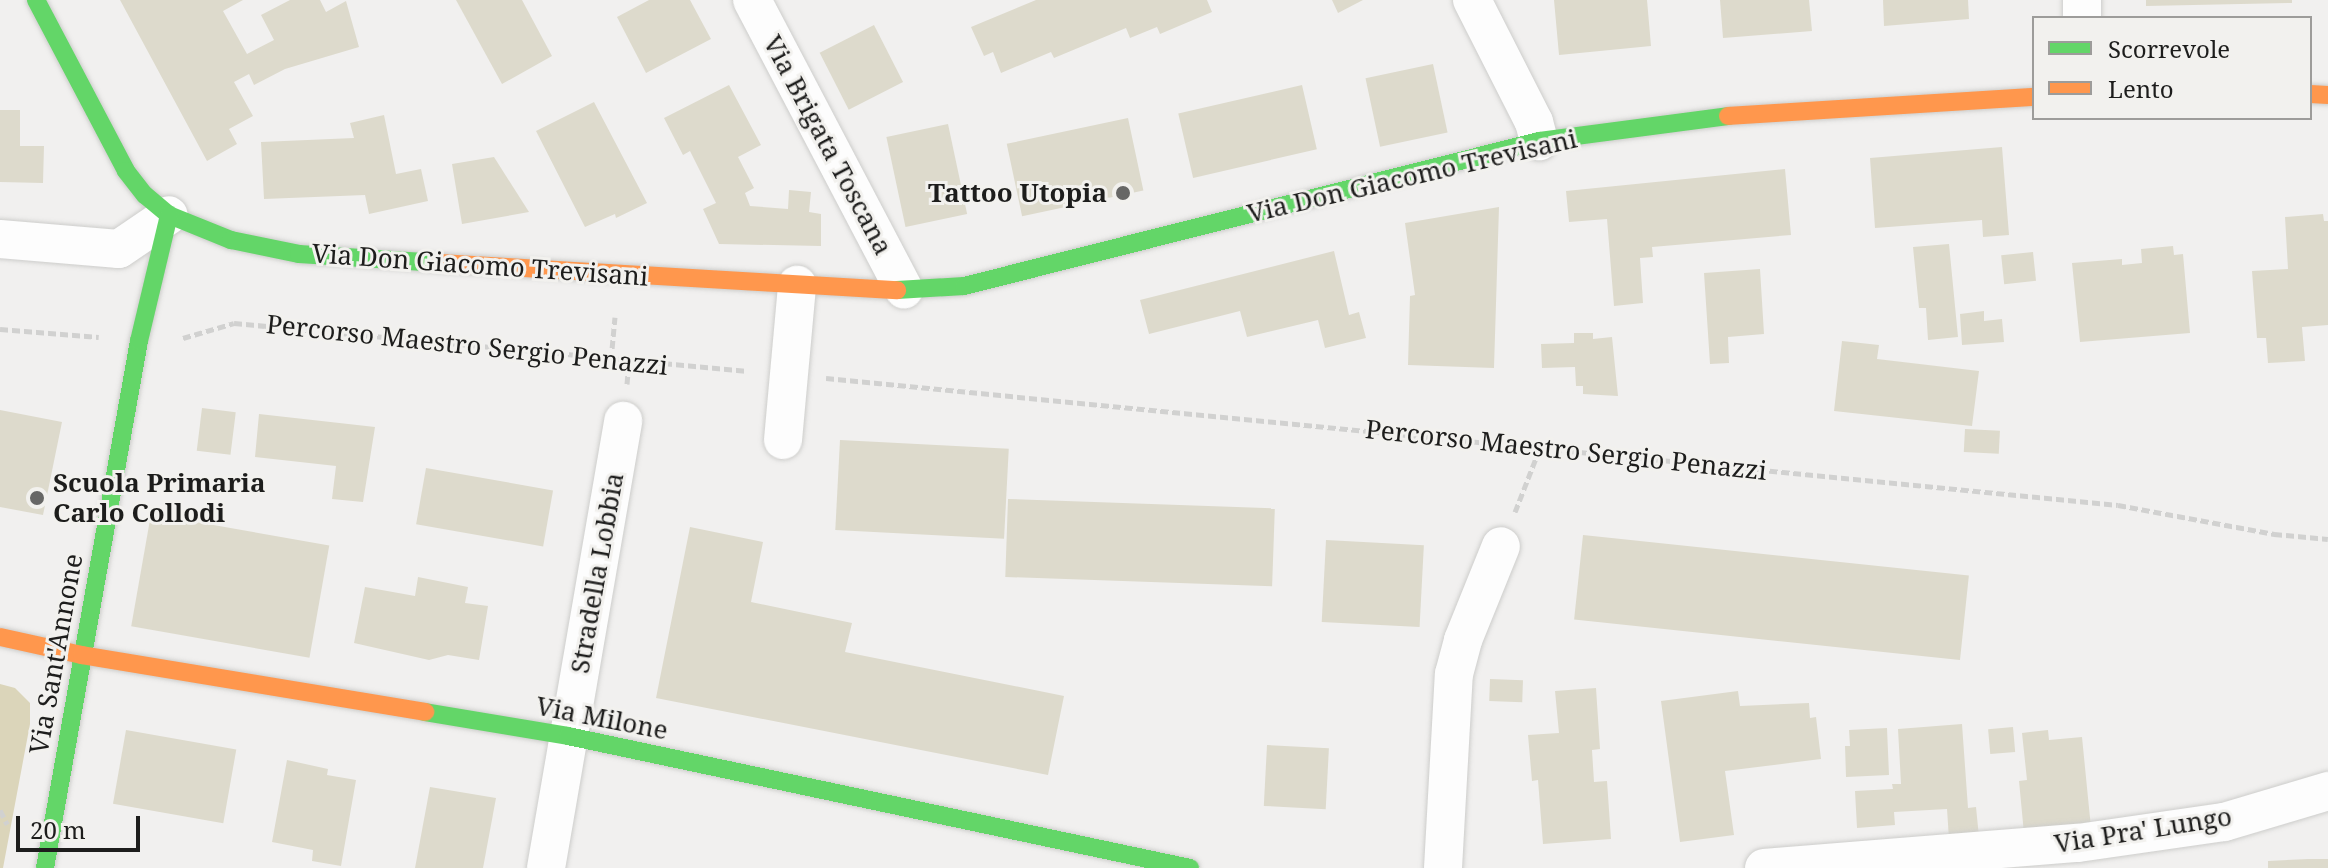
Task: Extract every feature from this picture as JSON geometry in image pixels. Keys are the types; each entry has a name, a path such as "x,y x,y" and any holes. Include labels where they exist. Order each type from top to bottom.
{"street":[{"name":"Via Brigata Toscana","path":"752,0 904,290"},
{"path":"1472,0 1534,122 1539,141"},
{"name":"Via Don Giacomo Trevisani","path":"39,1 126,171 145,195 169,215 231,240 299,254 797,285 904,290 964,286 1539,141 1664,122 1778,111 2032,97"},
{"path":"0,239 119,249 169,215"},
{"name":"Via Sant'Annone","path":"45,868 142,326 169,215"},
{"path":"783,440 797,285"},
{"name":"Stradella Lobbia","path":"546,868 623,421"},
{"path":"1443,868 1454,674 1463,640 1501,546"},
{"name":"Via Milone","path":"0,637 82,655 568,736 1190,868"},
{"name":"Via Pra' Lungo","path":"1764,868 2078,843 2224,822 2328,791"}],"path":[{"path":"611,360 615,312"},
{"name":"Percorso Maestro Sergio Penazzi","path":"180,339 234,323 757,372"},
{"path":"0,329 109,338"},
{"name":"Percorso Maestro Sergio Penazzi","path":"818,377 2118,505 2274,534 2328,539"},
{"path":"1501,546 1540,448"}],"shaded area":[{"path":"0,684 15,688 30,703 30,724 3,868 0,868"}],"building":[{"path":"120,0 243,0 223,11 247,54 274,40 261,15 290,0 320,0 326,12 346,1 359,47 285,69 254,85 249,74 234,82 253,116 229,129 237,144 207,161"},
{"path":"456,0 522,0 552,56 502,84"},
{"path":"649,0 690,0 711,39 646,73 617,17"},
{"path":"1036,0 1207,0 1212,12 1160,34 1157,27 1130,38 1126,28 1054,58 1051,52 1001,73 993,52 984,56 971,27"},
{"path":"1332,0 1363,0 1338,13"},
{"path":"1554,0 1647,0 1651,46 1559,55"},
{"path":"1720,0 1809,0 1812,31 1723,38"},
{"path":"1883,0 1968,0 1969,19 1884,26"},
{"path":"2146,0 2292,0 2292,3 2146,6"},
{"path":"874,25 903,82 849,110 820,53"},
{"path":"1433,64 1448,132 1380,147 1366,78"},
{"path":"729,85 761,145 738,157 754,188 745,193 750,206 788,209 789,190 811,192 809,212 821,214 821,246 719,244 703,209 716,203 690,151 683,155 664,118"},
{"path":"1302,85 1317,149 1193,178 1178,114"},
{"path":"594,102 647,203 616,218 615,214 585,227 536,131"},
{"path":"0,110 20,110 20,146 44,146 43,183 0,182"},
{"path":"384,115 396,174 421,169 428,201 369,214 365,195 264,199 261,142 354,138 350,123"},
{"path":"1128,118 1143,190 1022,216 1007,144"},
{"path":"948,124 967,214 906,227 886,137"},
{"path":"2002,147 2009,235 1983,237 1982,220 1875,228 1870,158"},
{"path":"494,157 529,212 462,224 452,164"},
{"path":"1785,169 1791,235 1652,247 1653,257 1640,258 1643,303 1614,306 1607,219 1569,222 1566,191"},
{"path":"1499,207 1494,368 1408,365 1410,296 1415,295 1405,223"},
{"path":"2323,214 2324,221 2328,221 2328,325 2302,327 2305,361 2268,363 2266,338 2257,338 2252,271 2288,269 2285,217"},
{"path":"1949,244 1958,337 1928,340 1926,308 1919,308 1913,247"},
{"path":"2173,246 2174,255 2183,254 2190,333 2080,342 2072,263 2122,259 2122,265 2142,263 2141,249"},
{"path":"1334,251 1349,315 1359,312 1366,338 1325,348 1318,320 1247,337 1240,311 1149,334 1140,300"},
{"path":"2033,252 2036,281 2004,284 2001,255"},
{"path":"1760,269 1764,334 1728,337 1729,363 1710,364 1704,273"},
{"path":"1984,311 1984,321 2002,319 2004,342 1962,345 1960,314"},
{"path":"1574,333 1593,333 1593,339 1612,337 1618,396 1583,394 1583,386 1576,386 1575,367 1542,368 1541,344 1574,343"},
{"path":"1842,341 1879,345 1877,359 1979,371 1972,426 1834,411"},
{"path":"202,408 236,412 231,455 197,451"},
{"path":"0,410 62,422 43,515 0,507"},
{"path":"259,414 375,427 363,502 332,499 336,466 255,457"},
{"path":"1965,429 2000,431 1999,454 1964,452"},
{"path":"840,440 1009,449 1004,539 835,530"},
{"path":"426,468 553,490 543,547 416,524"},
{"path":"1008,499 1275,508 1272,586 1005,577"},
{"path":"151,514 329,545 309,658 131,626"},
{"path":"690,527 763,542 751,602 852,623 845,652 1064,696 1048,775 656,698"},
{"path":"1583,535 1969,576 1960,660 1574,620"},
{"path":"1326,540 1424,545 1420,627 1322,622"},
{"path":"418,577 468,587 465,603 488,606 479,660 448,655 429,660 354,643 365,587 415,596"},
{"path":"1490,679 1523,680 1522,702 1489,701"},
{"path":"1596,688 1600,749 1592,750 1594,782 1607,781 1611,839 1543,844 1538,780 1532,781 1528,735 1559,733 1555,691"},
{"path":"1738,691 1740,706 1809,703 1810,718 1816,717 1821,759 1725,771 1734,835 1680,842 1661,701"},
{"path":"1962,724 1968,808 1976,807 1979,837 1949,839 1947,809 1894,812 1895,825 1857,828 1855,791 1893,789 1892,784 1901,784 1898,729"},
{"path":"2013,727 2015,752 1990,754 1988,729"},
{"path":"1887,728 1889,775 1846,777 1845,746 1850,746 1849,730"},
{"path":"126,730 236,749 223,823 113,804"},
{"path":"2048,730 2049,740 2082,737 2092,838 2025,844 2019,781 2027,780 2022,733"},
{"path":"1267,745 1329,748 1326,809 1264,806"},
{"path":"287,760 328,769 327,775 356,780 341,866 312,861 313,850 272,842"},
{"path":"430,787 496,798 483,868 415,868"},
{"path":"2328,859 2328,868 2268,868 2268,861"}],"traffic: fast":[{"path":"36,0 126,171 145,195 169,215 231,240 299,254 440,263"},
{"path":"897,290 964,286 1539,141 1728,116"},
{"path":"45,868 139,341 169,215"},
{"path":"425,712 568,736 1190,868"}],"traffic: slow":[{"path":"2312,94 2328,95"},
{"path":"1728,116 2032,97"},
{"path":"440,263 897,290"},
{"path":"0,637 82,655 425,712"}],"place":[{"name":"Tattoo Utopia","path":"1123,193"},
{"name":"Scuola Primaria Carlo Collodi","path":"37,498"}]}
